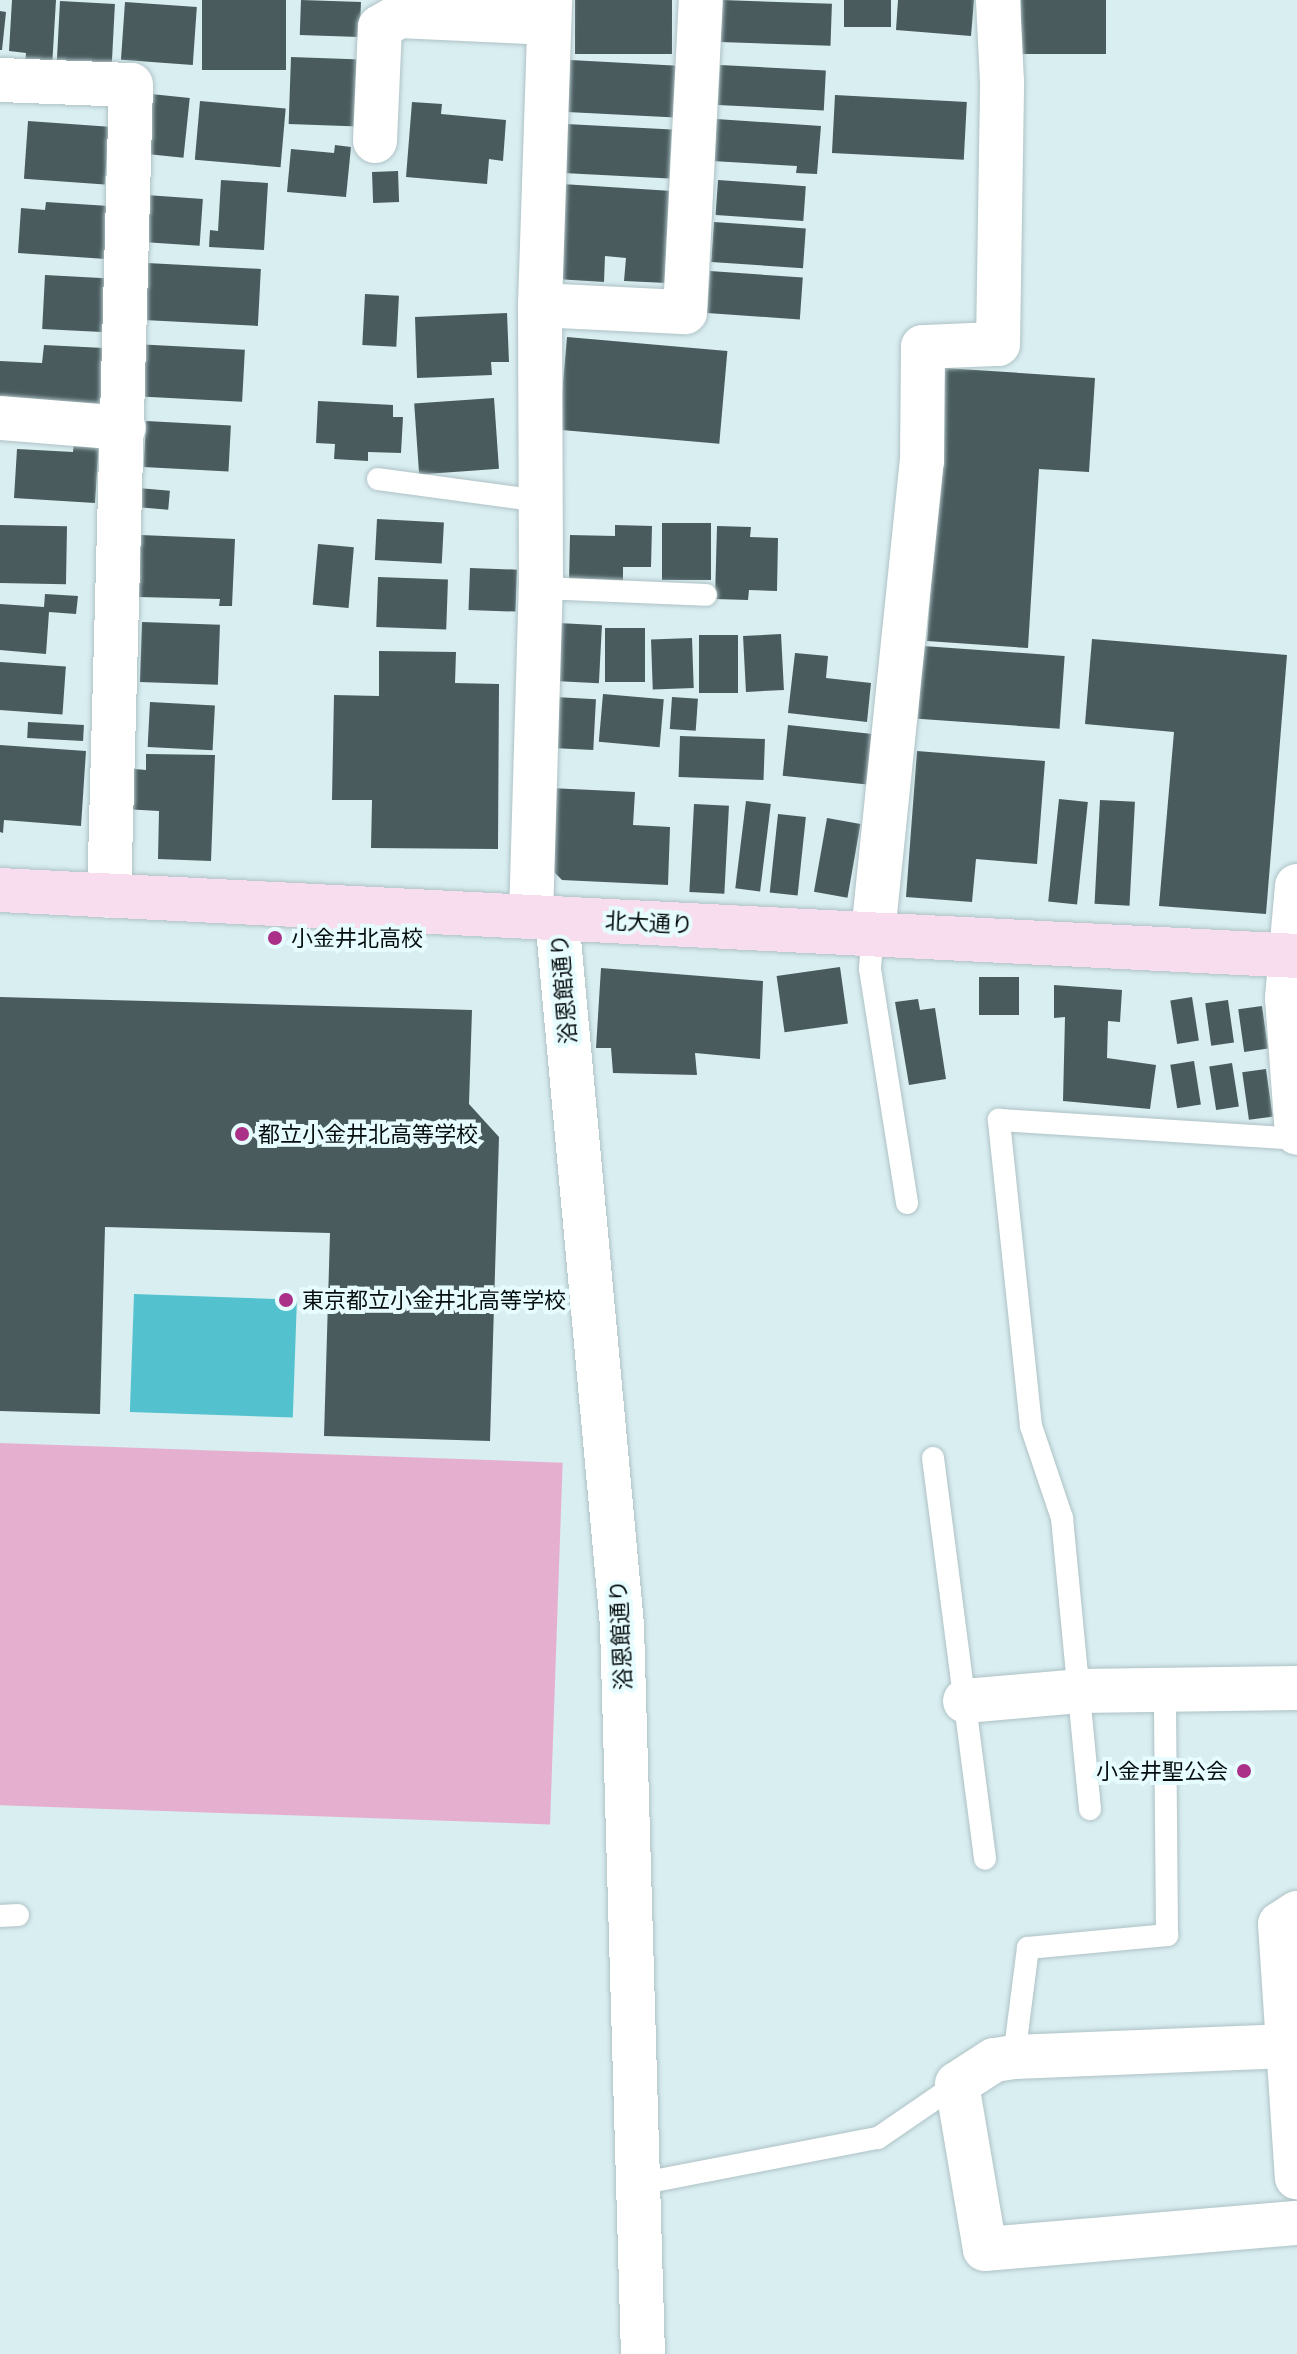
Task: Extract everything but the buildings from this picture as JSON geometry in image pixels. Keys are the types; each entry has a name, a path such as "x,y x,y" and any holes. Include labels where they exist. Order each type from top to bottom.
{"street":[{"path":"540,305 685,312 701,0"},
{"path":"873,933 922,461 923,347 998,344 1002,82 998,0"},
{"path":"375,141 380,27 400,16 550,12"},
{"name":"浴恩館通り","path":"550,12 540,305 544,917 622,1626 643,2354"},
{"path":"0,80 131,85 109,896"},
{"path":"0,418 124,428"},
{"path":"1297,886 1294,956 1287,998 1297,1136"},
{"name":"北大通り","path":"0,890 1294,956"},
{"path":"965,1701 1079,1691 1297,1688"},
{"path":"1297,1913 1280,1924 1297,2177"},
{"path":"1288,2046 1014,2057 994,2060 957,2084 985,2249 1297,2223"}],"lane":[{"path":"378,479 540,501"},
{"path":"541,588 706,595"},
{"path":"873,933 870,969 907,1203"},
{"path":"1090,1809 1062,1518 1031,1426 999,1120 1297,1136"},
{"path":"933,1458 985,1859"},
{"path":"1014,2057 1028,1948 1167,1935 1165,1690"},
{"path":"638,2184 878,2138 957,2084"}],"shaded area":[{"path":"0,1443 563,1463 550,1824 0,1805"}],"water":[{"path":"134,1294 297,1300 293,1418 130,1412"}],"place":[{"name":"小金井北高校","path":"275,938"},
{"name":"都立小金井北高等学校","path":"242,1134"},
{"name":"東京都立小金井北高等学校","path":"286,1300"},
{"name":"小金井聖公会","path":"1244,1771"}]}
